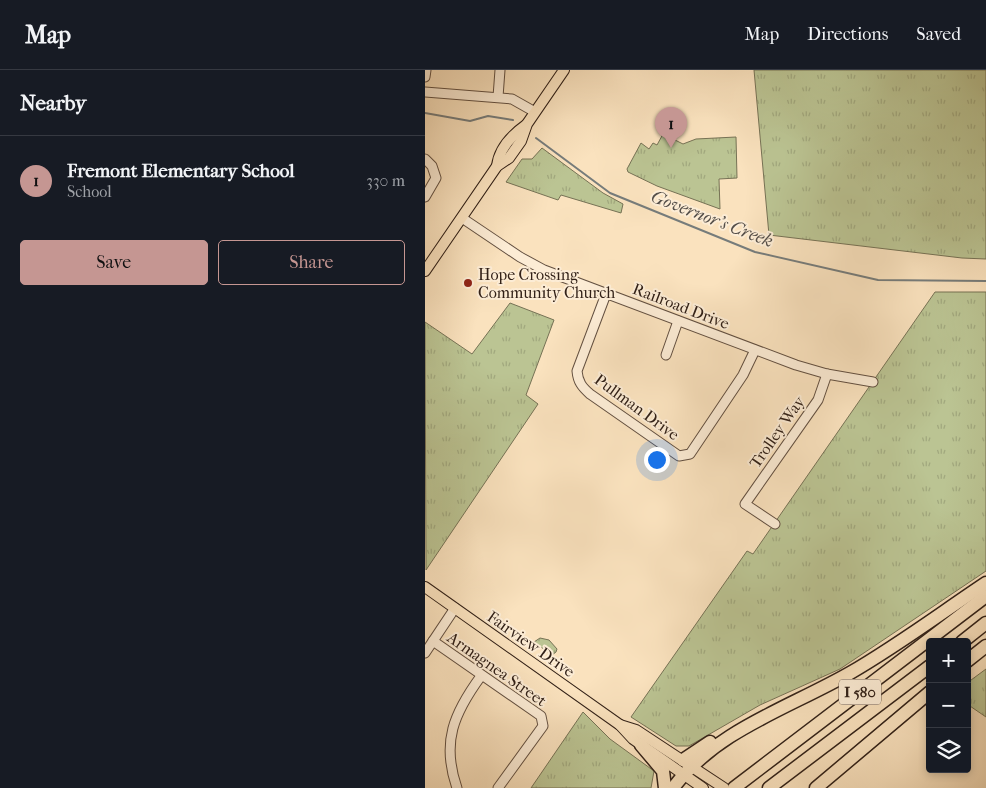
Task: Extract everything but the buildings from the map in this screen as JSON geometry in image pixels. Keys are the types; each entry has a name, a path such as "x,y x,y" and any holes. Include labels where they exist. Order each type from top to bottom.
{"highway":[{"path":"673,788 688,771 719,744 766,716 868,663 986,583"},
{"name":"I 580","path":"734,788 986,596"},
{"path":"967,638 986,623"},
{"path":"971,658 986,646"},
{"name":"I 580","path":"769,788 926,669"},
{"path":"816,788 926,695"},
{"path":"641,745 663,771 665,788"}],"main road":[{"path":"425,271 497,166 509,158 521,141 527,124 564,70"},
{"name":"Fairview Drive","path":"425,588 620,725 641,745 688,771 704,774 724,788"},
{"name":"Fairview Drive","path":"620,725 636,730 688,771 703,788"}],"street":[{"path":"425,77 426,70"},
{"path":"498,98 500,70"},
{"path":"425,92 519,101 535,112"},
{"path":"425,159 434,170 435,181 425,197"},
{"name":"Railroad Drive","path":"462,218 520,257 544,270 755,350 827,374 873,382"},
{"name":"Pullman Drive","path":"605,294 577,371 577,378 582,387 590,394 681,457 690,454 743,375 755,350"},
{"path":"666,355 678,321"},
{"name":"Trolley Way","path":"775,524 745,504 818,400 827,374"},
{"path":"425,653 455,608"},
{"name":"Armagnea Street","path":"433,641 541,716 544,721 543,726 498,788"},
{"path":"457,788 450,762 451,733 462,704 481,676"}],"green space":[{"path":"754,70 986,70 986,259 962,258 769,235"},
{"path":"663,134 683,144 696,139 736,137 737,178 719,179 720,209 657,186 628,172 627,169 641,143 649,149 653,143 657,145"},
{"path":"542,148 603,193 623,204 621,213 561,195 558,200 506,182 522,159 532,159"},
{"path":"935,292 986,292 986,571 840,669 760,705 689,746 676,746 631,717 747,551 753,554"},
{"path":"510,303 554,320 526,395 538,404 426,570 425,322 472,354"},
{"path":"540,638 549,640 557,649 556,652 552,655 534,642"},
{"path":"986,669 986,717 971,707 971,680"},
{"path":"583,712 610,739 654,771 651,788 531,788"}],"waterway":[{"name":"Governor's Creek","path":"425,113 470,121 488,116 513,120"},
{"name":"Governor's Creek","path":"536,138 610,193 755,252 878,280 986,281"}],"place":[{"name":"Fremont Elementary School","path":"671,148"},
{"name":"Hope Crossing Community Church","path":"468,283"}]}
